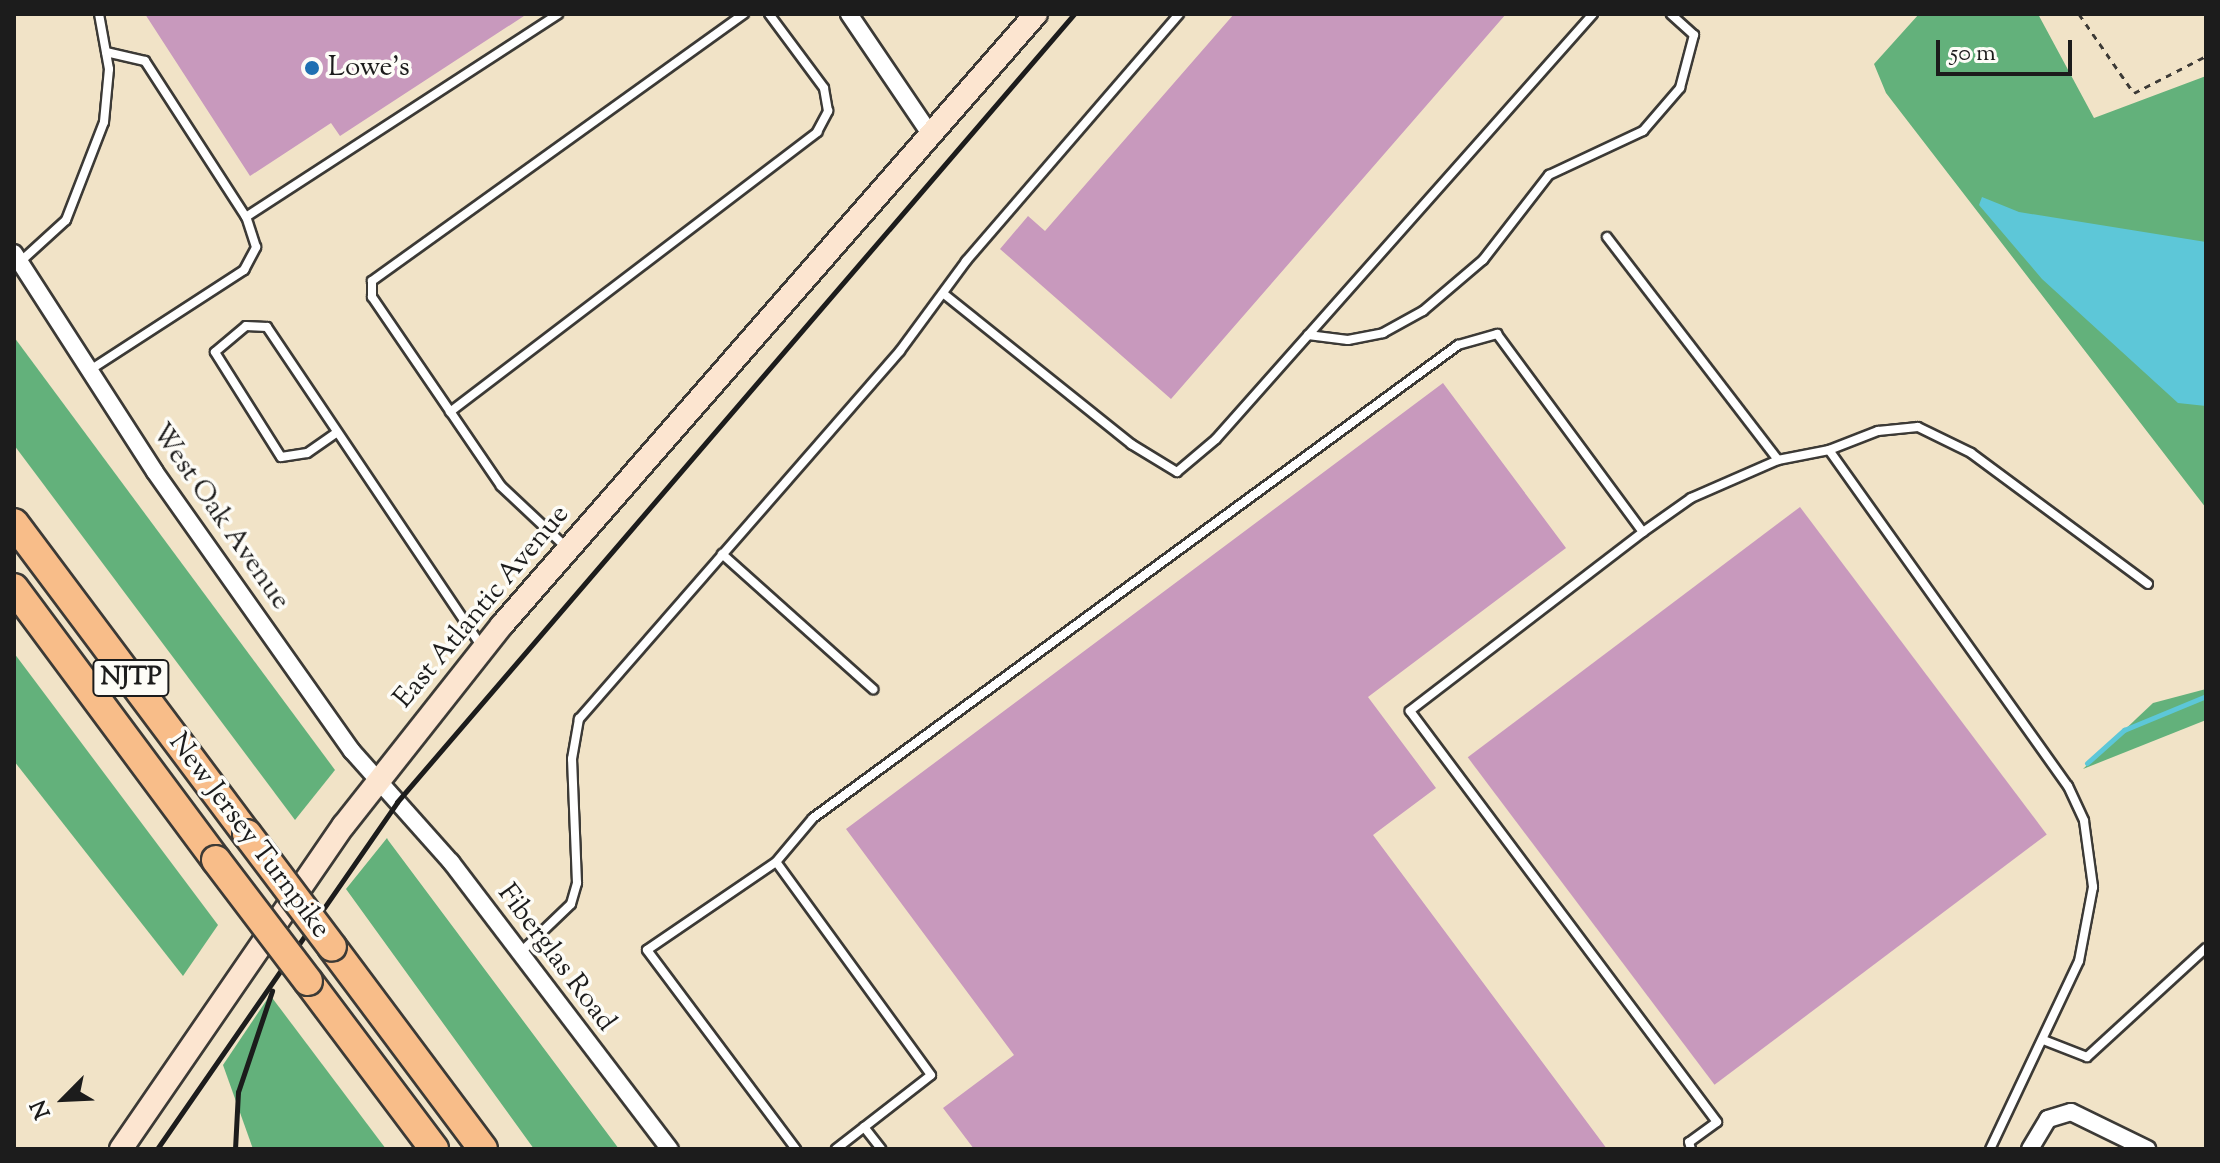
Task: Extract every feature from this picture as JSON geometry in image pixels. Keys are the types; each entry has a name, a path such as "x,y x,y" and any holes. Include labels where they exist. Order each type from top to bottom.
{"highway":[{"name":"New Jersey Turnpike","path":"14,523 483,1149"},
{"name":"New Jersey Turnpike","path":"14,588 434,1149"}],"street":[{"path":"849,14 931,135"},
{"name":"East Atlantic Avenue","path":"121,1149 378,781 483,648 1036,14"},
{"name":"West Oak Avenue","path":"17,257 90,370 378,781 397,802"},
{"name":"Fiberglas Road","path":"397,802 520,953 670,1149"},
{"path":"2030,1149 2043,1124 2071,1112 2147,1149"}],"lane":[{"path":"17,257 66,220 104,122 106,52 99,14"},
{"path":"246,217 558,14"},
{"path":"568,549 501,486 372,297 372,281 744,14"},
{"path":"450,412 817,132 828,111 824,88 769,14"},
{"path":"520,953 571,904 577,883 572,759 579,719 944,294 1179,14"},
{"path":"944,294 1131,444 1177,472 1216,439 1593,14"},
{"path":"1308,335 1348,340 1383,333 1423,311 1483,260 1549,175 1643,131 1680,88 1694,35 1671,14"},
{"path":"90,370 244,270 256,247 246,217 145,61 106,52"},
{"path":"1607,237 1778,460"},
{"path":"336,433 307,453 281,457 215,352 246,326 267,327 483,648"},
{"path":"796,1149 647,950 776,862 813,818 1482,334 1497,334 1643,532"},
{"path":"1691,1149 1689,1142 1717,1122 1410,711 1691,498 1778,460 1829,450 1878,431 1918,427 1971,453 2148,584"},
{"path":"1829,450 2068,786 2092,847 2089,925 2046,1041 1990,1149"},
{"path":"722,554 873,689"},
{"path":"776,862 931,1075 836,1149"},
{"path":"2046,1041 2087,1057 2206,948"},
{"path":"864,1127 881,1149"}],"path":[{"path":"2079,14 2134,93 2206,56"}],"green space":[{"path":"1919,14 2038,14 2094,118 2206,76 2206,508 1886,93 1874,64"},
{"path":"14,337 335,770 295,820 14,445"},
{"path":"14,653 218,925 183,976 14,761"},
{"path":"2206,689 2206,720 2083,769 2153,703"},
{"path":"387,838 619,1149 534,1149 346,889"},
{"path":"270,995 386,1149 253,1149 223,1065"}],"water":[{"path":"1982,197 2019,212 2206,242 2206,406 2178,403 2042,279 1979,205"}],"building":[{"name":"Lowe's","path":"145,14 527,14 340,136 331,123 250,176"},
{"path":"1234,14 1506,14 1171,399 1000,249 1028,216 1045,231"},
{"path":"1443,383 1566,548 1368,697 1436,788 1373,835 1607,1149 974,1149 943,1108 1014,1055 846,829"},
{"path":"1800,507 2047,834 1715,1085 1468,757"}],"waterway":[{"path":"2087,763 2124,730 2206,696"}],"railway":[{"path":"157,1149 397,802 1074,14"},
{"path":"235,1149 238,1092 272,991"}],"place":[{"name":"Lowe's","path":"312,68"}]}
